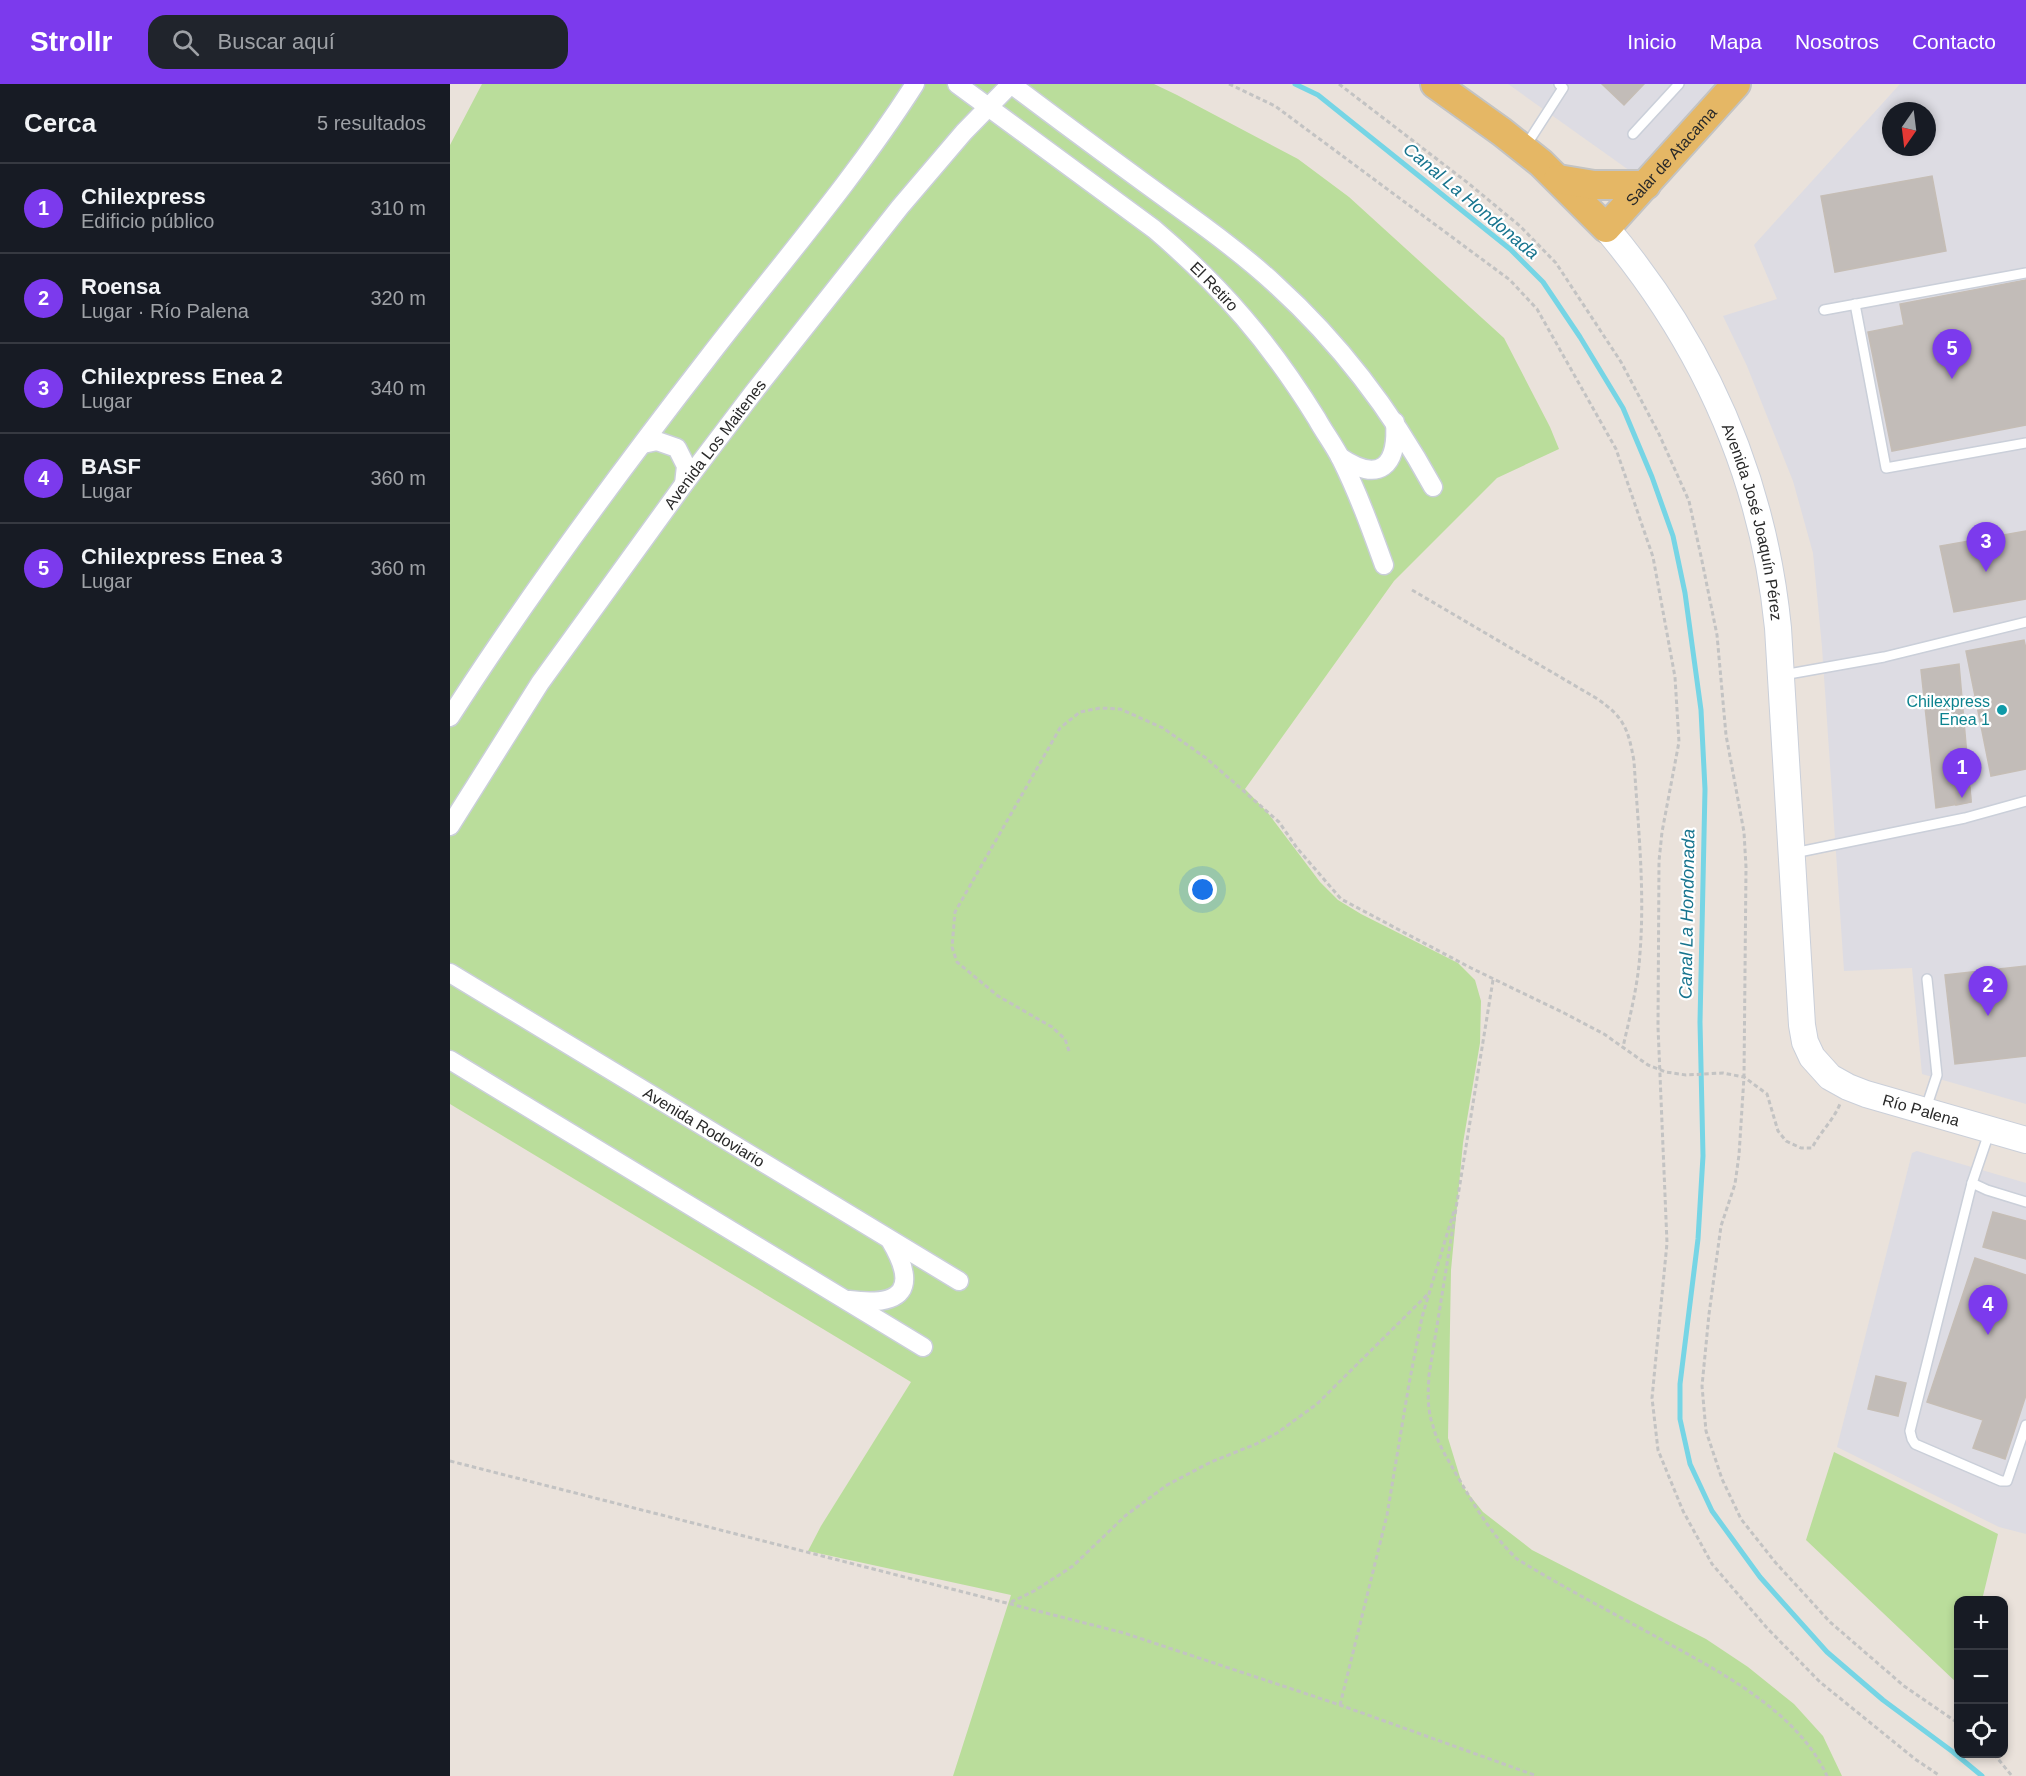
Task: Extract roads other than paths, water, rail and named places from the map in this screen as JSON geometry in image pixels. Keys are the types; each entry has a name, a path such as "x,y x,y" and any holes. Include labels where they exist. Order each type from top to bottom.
{"main road":[{"name":"Avenida José Joaquín Pérez","path":"1435,84 1524,149 1558,179 1628,253 1666,306 1700,364 1728,424 1751,490 1767,551 1776,603 1803,1034 1808,1050 1822,1069"},
{"name":"Salar de Atacama","path":"1606,228 1736,84"},
{"path":"1558,179 1594,185 1646,184"},
{"name":"Río Palena","path":"1822,1069 1839,1082 1857,1091 2026,1140"}],"street":[{"path":"450,717 534,593 643,444 869,152 915,84"},
{"name":"El Retiro","path":"957,84 1154,229 1210,279 1240,311 1275,354 1340,457 1384,565"},
{"path":"1011,84 1214,233 1274,283 1352,364 1395,422 1433,487"},
{"name":"Avenida Los Maitenes","path":"450,826 540,683 684,484 900,207 987,106 1011,84"},
{"path":"1340,457 1361,468 1372,470 1382,467 1388,463 1395,450 1395,422"},
{"path":"643,444 663,442 677,448 686,466 684,484"},
{"name":"Avenida Rodoviario","path":"450,973 959,1281"},
{"path":"450,1060 923,1347"},
{"path":"847,1300 878,1301 895,1297 901,1293 904,1283 903,1270 890,1239"}],"lane":[{"path":"1524,149 1563,88 1559,84"},
{"path":"1633,134 1678,84"},
{"path":"1824,310 2026,273"},
{"path":"1855,304 1886,468 2026,443"},
{"path":"1781,675 1884,657 2026,622"},
{"path":"1792,854 1965,818 2026,801"},
{"path":"1925,1111 1937,1075 1928,979"},
{"path":"1990,1130 1972,1182 1910,1431 1915,1444 1994,1479 2007,1481 2026,1425"},
{"path":"1972,1182 1987,1190 2026,1203"}],"waterway":[{"name":"Canal La Hondonada","path":"1295,84 1318,95 1510,249 1543,282 1623,408 1652,477 1673,536 1685,593 1701,710 1705,789 1700,1022 1703,1156 1698,1239 1680,1384 1680,1419 1690,1464 1712,1511 1760,1577 1827,1652 1883,1700 1982,1776"}],"place":[{"name":"Chilexpress Enea 3","path":"1952,379"},
{"name":"Chilexpress Enea 2","path":"1986,572"},
{"name":"Chilexpress Enea 1","path":"2002,710"},
{"name":"Chilexpress","path":"1962,798"},
{"name":"Roensa","path":"1988,1016"},
{"name":"BASF","path":"1988,1335"}]}
